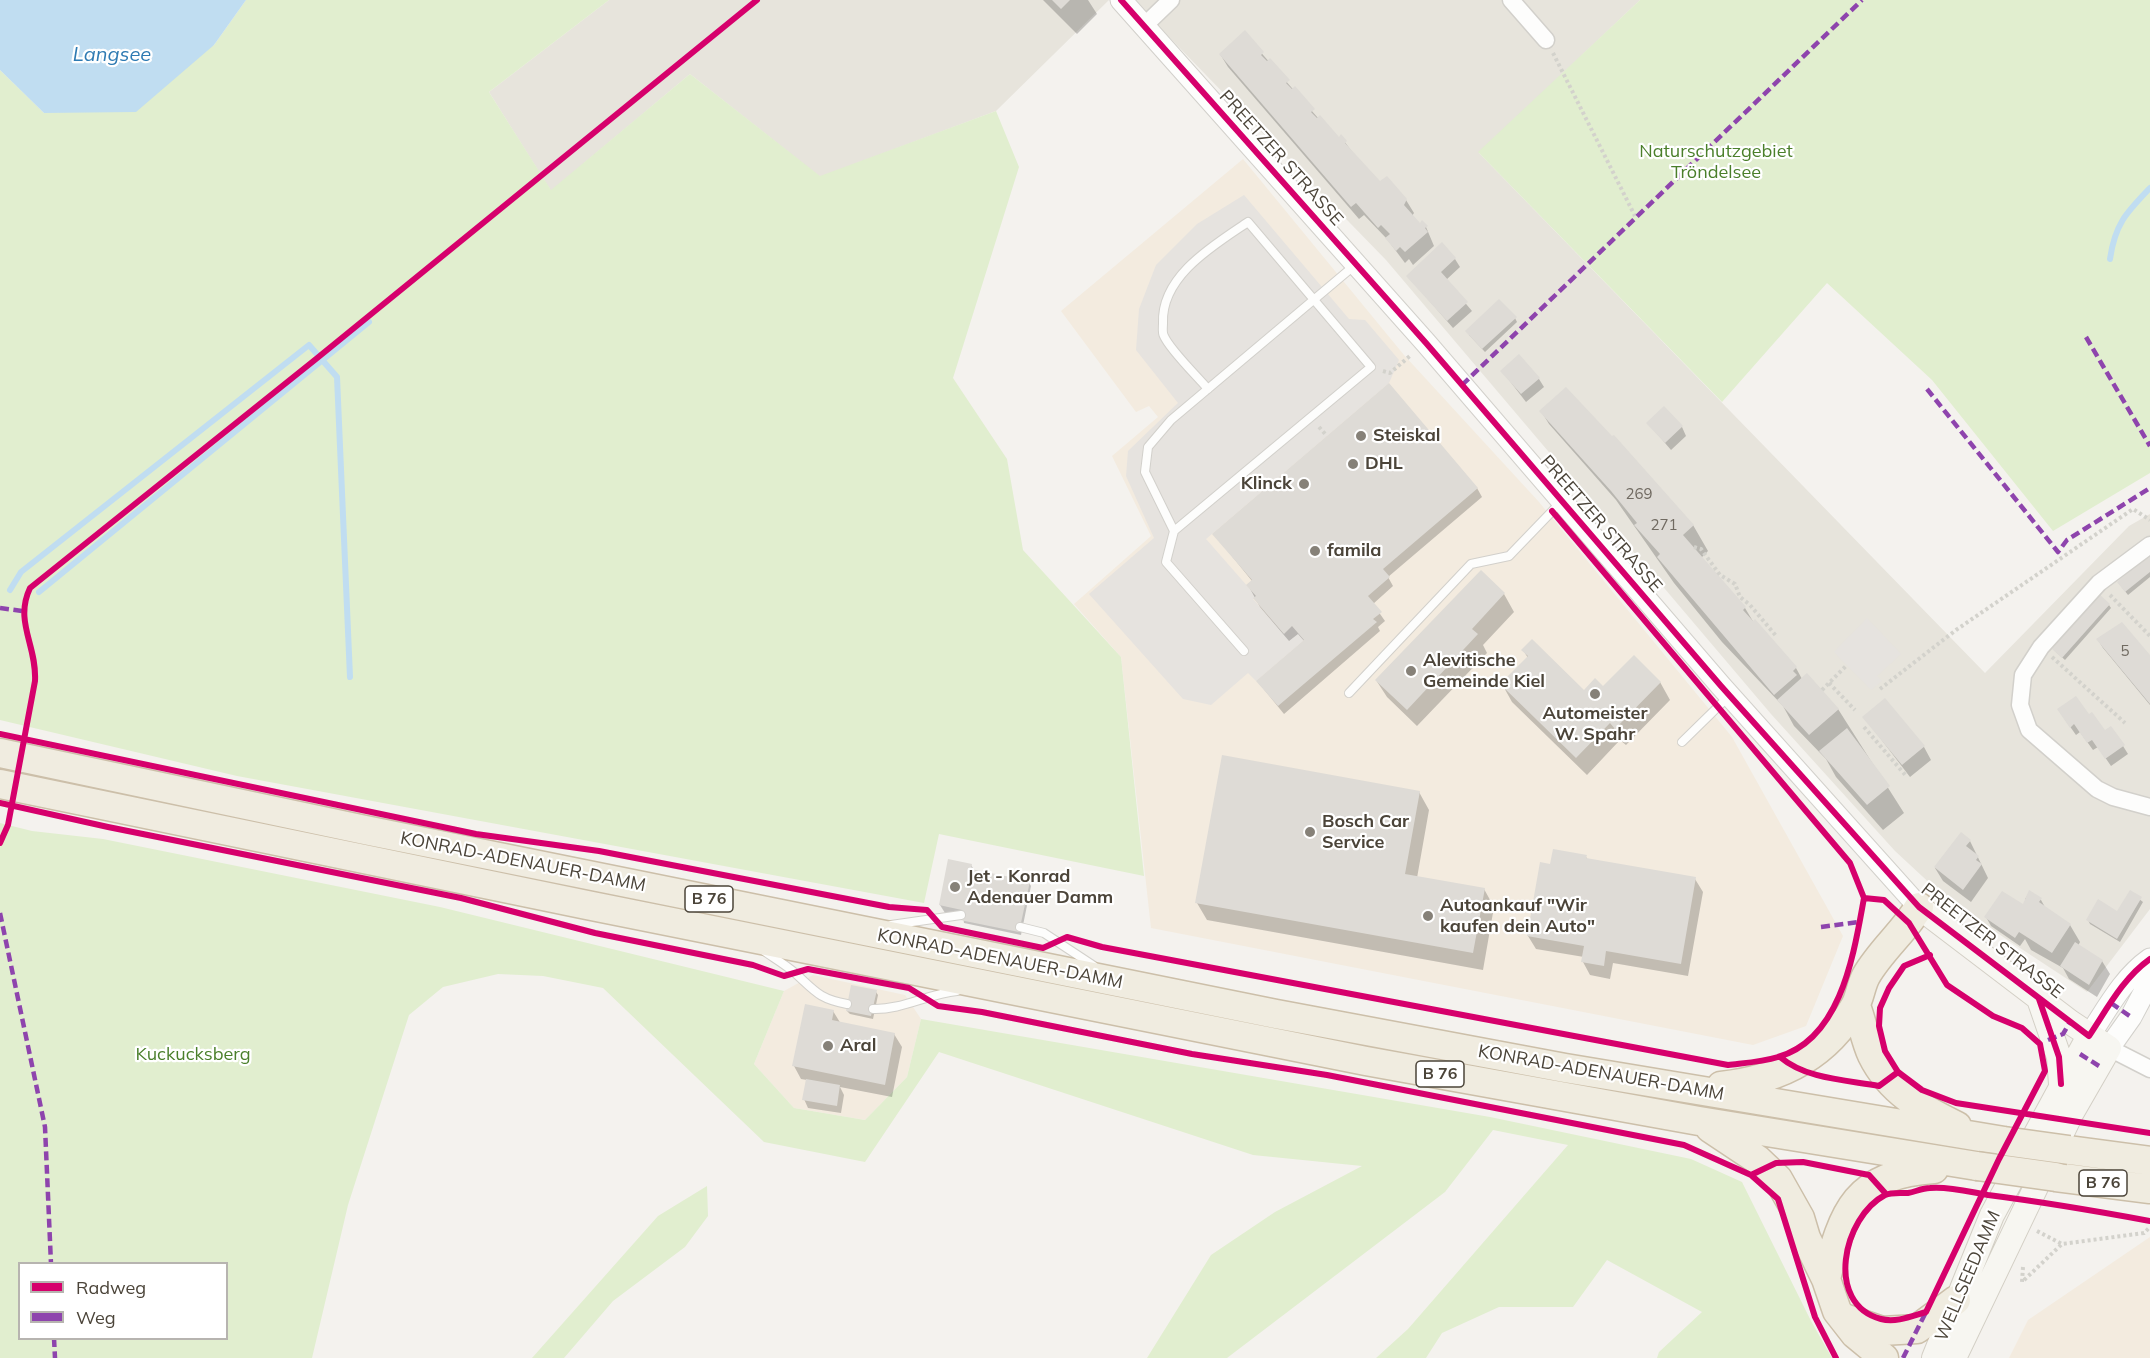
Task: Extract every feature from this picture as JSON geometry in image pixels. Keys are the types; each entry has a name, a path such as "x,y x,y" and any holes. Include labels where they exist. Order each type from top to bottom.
{"highway":[{"name":"KONRAD-ADENAUER-DAMM","path":"0,753 1109,981 1369,1032 1695,1090 1993,1139"},
{"name":"KONRAD-ADENAUER-DAMM","path":"0,784 1366,1061 1699,1121 1977,1166"},
{"path":"1695,1090 1748,1083 1792,1067 1830,1039 1856,1005 1865,977 1891,940 1910,923 1919,907"},
{"path":"1856,1005 1872,1053 1888,1080 1909,1101 1993,1139"},
{"path":"1699,1121 1747,1151 1778,1179 1792,1202 1826,1279 1853,1358"},
{"name":"B 76","path":"1993,1139 2150,1161"},
{"path":"1826,1279 1839,1228 1862,1194 1896,1174 1977,1166"},
{"name":"B 76","path":"1977,1166 2150,1189"},
{"path":"1840,1317 1882,1331 1917,1329 1956,1300"},
{"path":"1840,1317 1855,1334 1884,1358"}],"main road":[{"name":"PREETZER STRASSE","path":"1919,907 2099,1042"},
{"path":"2039,999 2059,1057 2061,1084"},
{"name":"WELLSEEDAMM","path":"1934,1358 1992,1215 2061,1084 2099,1042"},
{"name":"WELLSEEDAMM","path":"1954,1358 2071,1114 2099,1042"}],"street":[{"name":"PREETZER STRASSE","path":"1120,0 1426,343 1730,696 1919,907"},
{"path":"1144,26 1171,0"},
{"path":"1511,0 1546,40"},
{"path":"2150,545 2099,583 2041,647 2023,675 2020,705 2029,730 2097,789 2113,797 2150,807"},
{"path":"2099,1042 2120,989 2137,968 2150,959"},
{"path":"2099,1042 2130,1017 2150,981"},
{"name":"PREETZER STRASSE","path":"2099,1042 2150,1069"}],"lane":[{"path":"1208,389 1163,336 1162,315 1175,283 1207,250 1248,222 1371,367 1174,531 1166,562 1244,651"},
{"path":"1174,531 1145,472 1148,447 1172,420 1356,265"},
{"path":"1348,693 1471,564 1509,556 1562,502"},
{"path":"1682,742 1730,696"},
{"path":"849,928 961,915"},
{"path":"1020,927 1044,933 1093,965 1109,981"},
{"path":"735,934 794,973 813,992 826,1000 847,1004"},
{"path":"873,1009 888,1009 937,993 992,986"}],"path":[{"path":"1546,40 1635,216"},
{"path":"1371,367 1390,373 1426,343"},
{"path":"1880,689 1956,630 2133,509 2150,520"},
{"path":"1694,547 1701,549 1720,575 1735,584 1740,597 1750,605 1777,637"},
{"path":"2099,583 2150,636"},
{"path":"2041,647 2125,723"},
{"path":"1822,690 1847,665"},
{"path":"1828,683 1855,710"},
{"path":"1864,727 1906,777"},
{"path":"2031,1228 2062,1244 2144,1233 2150,1227"},
{"path":"2024,1262 2022,1282 2062,1244"}],"shaded area":[{"path":"609,0 1109,0 996,111 820,177 690,74 551,191 489,92"},
{"path":"1133,0 1640,0 1479,153 1985,673 2129,526 2150,514 2150,909 2087,992 1950,902 1895,851 1771,714 1386,260"},
{"path":"1243,159 1404,355 1539,502 1732,737 1843,936 1806,1026 1753,1045 1151,928 1121,657 1074,604 1151,536 1112,456 1158,417 1149,406 1136,412 1061,311"},
{"path":"1244,195 1349,319 1365,320 1399,360 1389,383 1206,539 1256,596 1253,599 1283,633 1292,626 1304,640 1256,681 1248,673 1211,705 1183,699 1089,594 1154,538 1126,476 1128,451 1178,403 1136,350 1139,309 1156,265 1197,224"},
{"path":"1867,618 1901,654 1877,676 1882,681 1871,690 1834,652"},
{"path":"813,975 905,995 921,1019 907,1077 865,1120 794,1108 754,1064 784,991"},
{"path":"2150,1237 2150,1358 2009,1358 2028,1320"}],"green space":[{"path":"246,0 609,0 489,92 551,190 690,74 820,176 996,111 1019,167 953,378 1007,459 1023,550 1121,657 1144,876 939,834 924,903 237,776 0,720 0,70 44,113 214,45"},
{"name":"Naturschutzgebiet Tröndelsee","path":"1640,0 2150,0 2150,473 2053,531 1932,380 1827,283 1722,402 1478,152"},
{"name":"Kuckucksberg","path":"0,823 32,831 103,839 440,907 784,991 754,1064 794,1108 865,1120 907,1077 921,1019 1490,1117 1691,1159 1742,1182 1811,1321 1832,1358 1657,1358 1659,1352 1702,1312 1607,1260 1573,1307 1499,1307 1442,1333 1426,1358 1376,1358 1408,1329 1568,1145 1493,1130 1445,1192 1227,1358 1147,1358 1211,1255 1275,1212 1362,1166 1253,1155 939,1052 865,1162 764,1142 603,988 543,976 498,974 443,987 409,1015 348,1205 312,1358 0,1358"},
{"path":"707,1186 708,1216 685,1247 613,1301 564,1358 532,1358 658,1216"}],"water":[{"name":"Langsee","path":"0,0 246,0 214,45 136,112 44,113 0,70"}],"building":[{"path":"1052,0 1070,0 1061,9"},
{"path":"1245,30 1264,52 1261,55 1267,61 1270,58 1290,80 1286,83 1292,89 1295,86 1315,109 1311,112 1317,118 1320,115 1339,137 1341,134 1347,141 1345,143 1380,181 1387,176 1407,199 1404,205 1420,223 1422,220 1428,226 1425,228 1428,232 1405,252 1400,247 1396,251 1385,238 1390,234 1381,225 1378,228 1356,203 1351,207 1219,54"},
{"path":"1442,242 1456,258 1441,272 1468,302 1447,321 1406,276"},
{"path":"1499,299 1517,317 1482,349 1465,331"},
{"path":"1519,354 1540,378 1521,394 1500,371"},
{"name":"famila","path":"1389,383 1478,488 1383,569 1390,577 1368,596 1382,612 1373,619 1377,622 1278,706 1256,681 1304,640 1292,626 1284,634 1253,598 1256,596 1246,585 1252,580 1212,534"},
{"path":"1566,387 1612,436 1614,435 1694,525 1683,535 1746,607 1743,610 1753,621 1755,619 1797,667 1793,671 1797,675 1774,695 1657,557 1660,554 1634,525 1637,523 1611,491 1539,411"},
{"path":"1664,406 1683,426 1665,443 1646,423"},
{"path":"2150,554 2150,572 2125,592 2117,582"},
{"path":"1481,570 1505,593 1472,629 1478,634 1407,710 1375,680"},
{"path":"2100,595 2110,604 2062,658 2052,649"},
{"path":"2122,622 2150,655 2150,704 2096,639"},
{"path":"1532,639 1584,690 1595,678 1603,686 1634,655 1661,682 1615,729 1610,723 1576,758 1500,684 1528,656 1521,650"},
{"path":"1807,673 1839,709 1809,735 1777,700"},
{"path":"2076,696 2105,730 2111,726 2125,745 2105,759 2092,740 2087,743 2074,724 2070,728 2057,709"},
{"path":"1885,698 1925,746 1902,765 1862,717"},
{"path":"1847,728 1890,786 1867,805 1819,751"},
{"name":"Bosch Car Service","path":"1222,755 1420,791 1405,874 1485,888 1473,953 1195,903"},
{"path":"1961,832 1971,840 1966,846 1979,856 1976,860 1982,864 1963,890 1934,867"},
{"path":"1553,849 1587,855 1586,858 1696,877 1681,964 1606,951 1604,966 1581,962 1584,946 1527,936 1540,862 1550,864"},
{"path":"948,859 972,864 971,869 1030,881 1019,932 960,920 962,910 939,905"},
{"path":"2029,890 2042,898 2039,902 2071,924 2052,953 2019,932 2015,938 1984,917 2002,891 2023,904"},
{"path":"2130,890 2142,897 2117,939 2086,920 2098,899 2117,911"},
{"path":"2075,942 2103,960 2089,985 2060,966"},
{"path":"851,985 877,990 871,1016 846,1011"},
{"name":"Aral","path":"805,1004 834,1010 832,1020 895,1033 885,1085 792,1066"},
{"path":"806,1079 840,1085 837,1106 802,1100"}],"waterway":[{"path":"2110,259 2115,237 2123,220 2150,188"},
{"path":"39,592 369,322"},
{"path":"10,590 21,572 309,345 337,377 350,677"}],"marked path":[{"path":"1462,385 1862,0"},
{"path":"2086,337 2150,446"},
{"path":"1927,389 2058,552 2067,540 2150,488"},
{"path":"0,608 22,611"},
{"path":"0,913 45,1127 51,1262"},
{"path":"1821,927 1859,922"},
{"path":"2111,1003 2131,1017"},
{"path":"2048,1040 2063,1034 2070,1022"},
{"path":"2080,1054 2099,1066"},
{"path":"1903,1358 1926,1312"},
{"path":"54,1340 55,1358"}],"cycle path":[{"path":"0,843 8,825 35,681 35,668 24,612 30,588 316,359 757,0"},
{"path":"1121,0 1426,343 1721,686 1919,907 2089,1036 2124,985 2150,959"},
{"path":"1552,511 1850,863 1864,898 1884,900 1909,923 1947,985 1993,1016 2022,1028 2040,1044 2045,1071 1999,1159 1926,1312 1887,1320 1863,1310 1852,1296 1846,1279 1846,1260 1850,1240 1870,1206 1887,1194 1908,1193 1927,1188 1952,1189 1981,1194 1988,1195 2069,1207 2150,1221"},
{"path":"0,734 476,834 599,851 889,907 927,910 942,927 1043,948 1067,937 1102,947 1728,1065 1778,1057 1800,1047 1817,1032 1831,1013 1841,991 1855,943 1864,898"},
{"path":"0,803 461,898 595,933 753,965 784,976 808,969 909,988 938,1006 982,1012 1192,1054 1327,1075 1684,1145 1751,1175 1778,1199 1815,1317 1836,1358"},
{"path":"1930,955 1904,966 1889,988 1880,1008 1879,1026 1885,1051 1898,1072 1922,1090 1956,1103 2150,1133"},
{"path":"2039,999 2059,1057 2061,1084"},
{"path":"1780,1057 1814,1074 1879,1086 1898,1072"},
{"path":"1751,1175 1776,1163 1803,1162 1869,1175 1886,1194"}],"place":[{"name":"Steiskal","path":"1361,436"},
{"name":"DHL","path":"1353,464"},
{"name":"Klinck","path":"1304,484"},
{"name":"famila","path":"1315,551"},
{"name":"Alevitische Gemeinde Kiel","path":"1411,671"},
{"name":"Automeister W. Spahr","path":"1595,694"},
{"name":"Bosch Car Service","path":"1310,832"},
{"name":"Jet - Konrad Adenauer Damm","path":"955,887"},
{"name":"Autoankauf \"Wir kaufen dein Auto\"","path":"1428,916"},
{"name":"Aral","path":"828,1046"}]}
